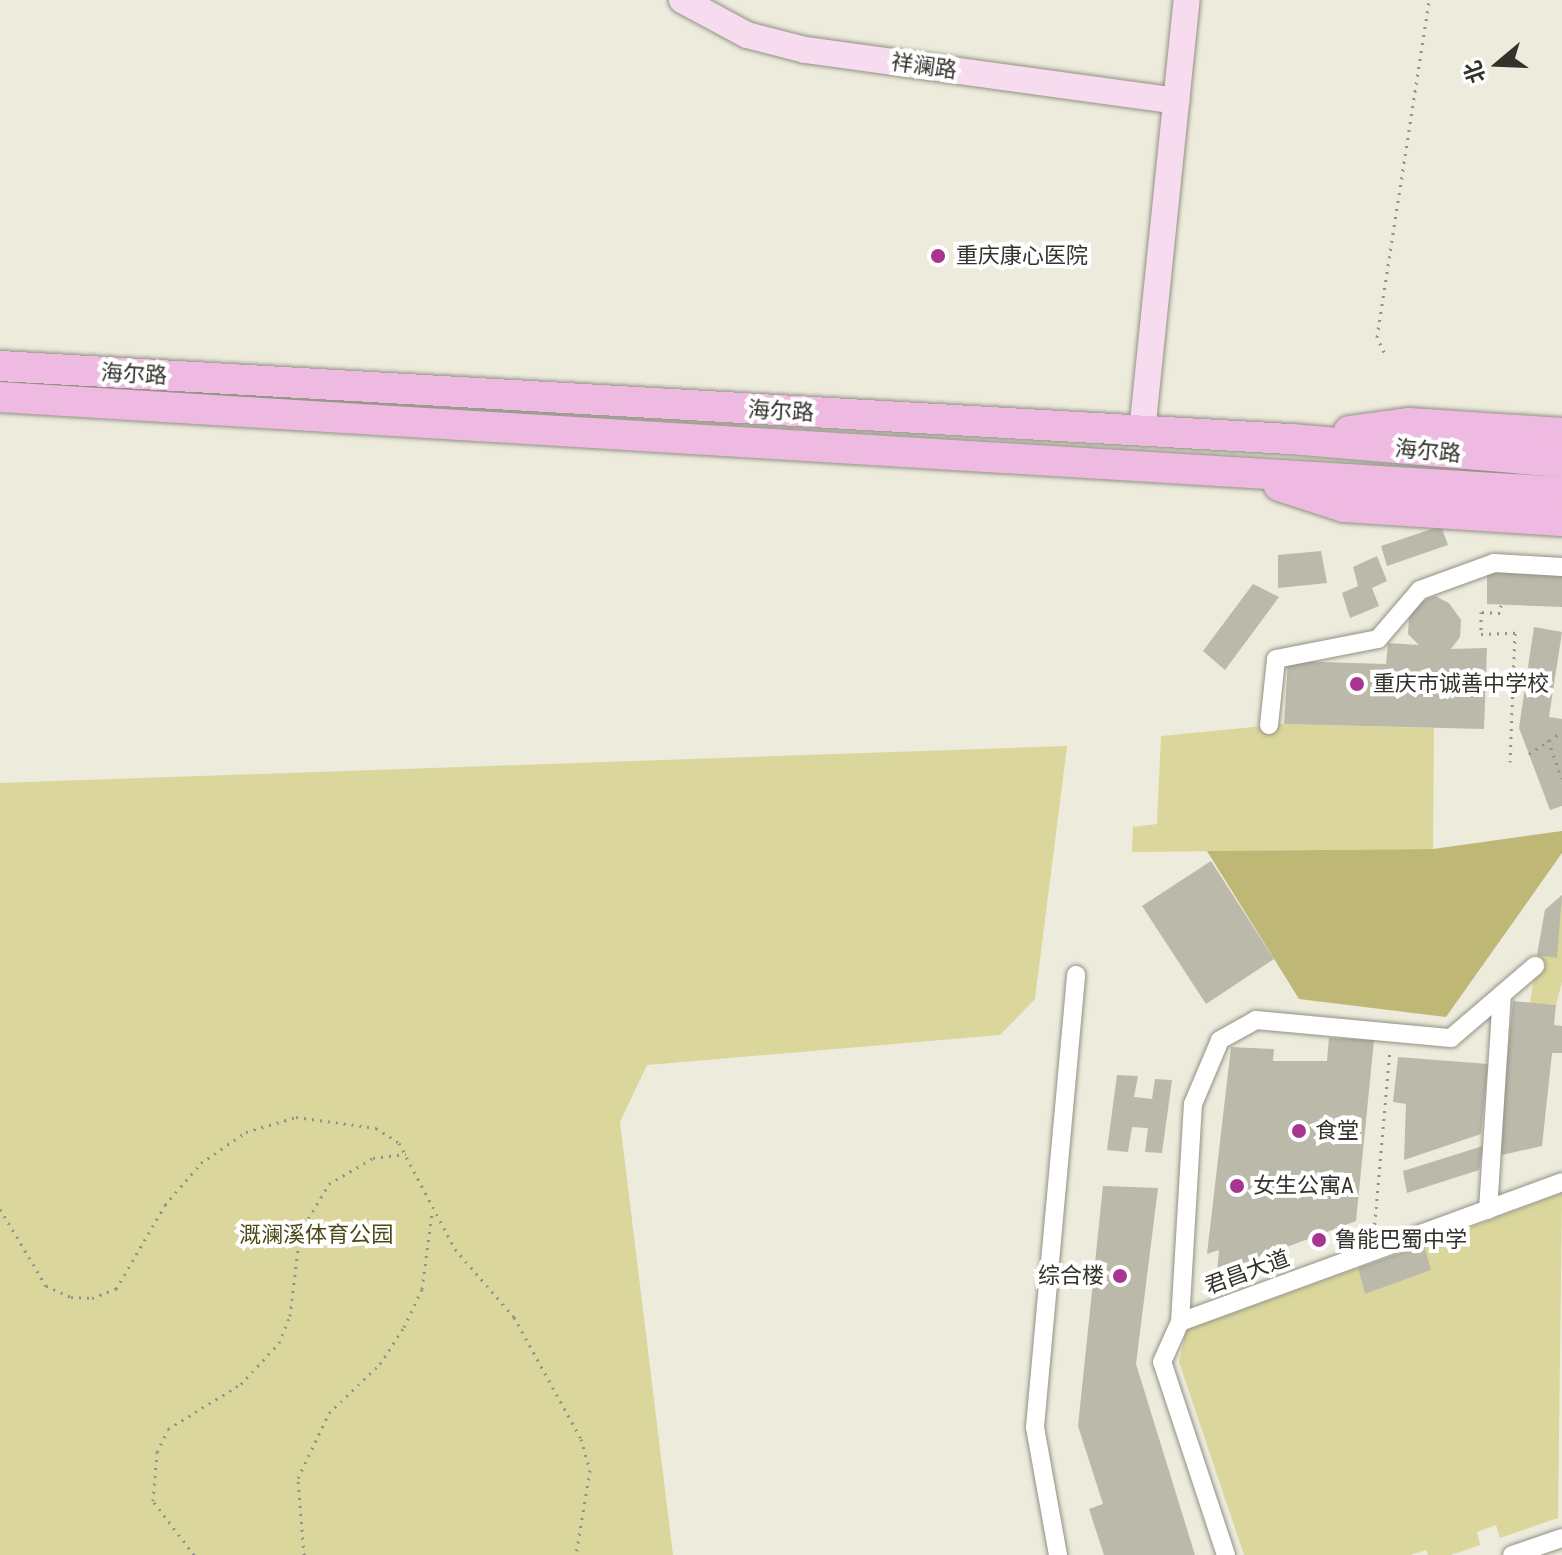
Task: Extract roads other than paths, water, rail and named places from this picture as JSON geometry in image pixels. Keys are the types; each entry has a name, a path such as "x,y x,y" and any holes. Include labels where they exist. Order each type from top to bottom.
{"main road":[{"name":"海尔路","path":"0,366 1291,439 1559,468"},
{"name":"海尔路","path":"0,397 1239,473 1559,468"},
{"path":"1239,473 1344,507 1562,521"}],"street":[{"name":"祥澜路","path":"682,0 747,35 805,50 1177,101"},
{"path":"1142,432 1187,0"},
{"path":"1269,725 1276,659 1378,639 1420,590 1494,563 1562,567"},
{"path":"1226,1555 1162,1362 1180,1322 1193,1104 1220,1040 1256,1020 1451,1038 1535,966"},
{"path":"1058,1555 1035,1427 1076,975"},
{"path":"1488,1210 1502,994"},
{"name":"君昌大道","path":"1180,1322 1562,1182"},
{"path":"1512,1555 1562,1538"}],"place":[{"name":"重庆康心医院","path":"938,256"},
{"name":"重庆市诚善中学校","path":"1357,684"},
{"name":"食堂","path":"1299,1131"},
{"name":"女生公寓A","path":"1237,1186"},
{"name":"鲁能巴蜀中学","path":"1319,1240"},
{"name":"综合楼","path":"1120,1276"}],"park label":[{"name":"溉澜溪体育公园","path":"316,1235"}]}
